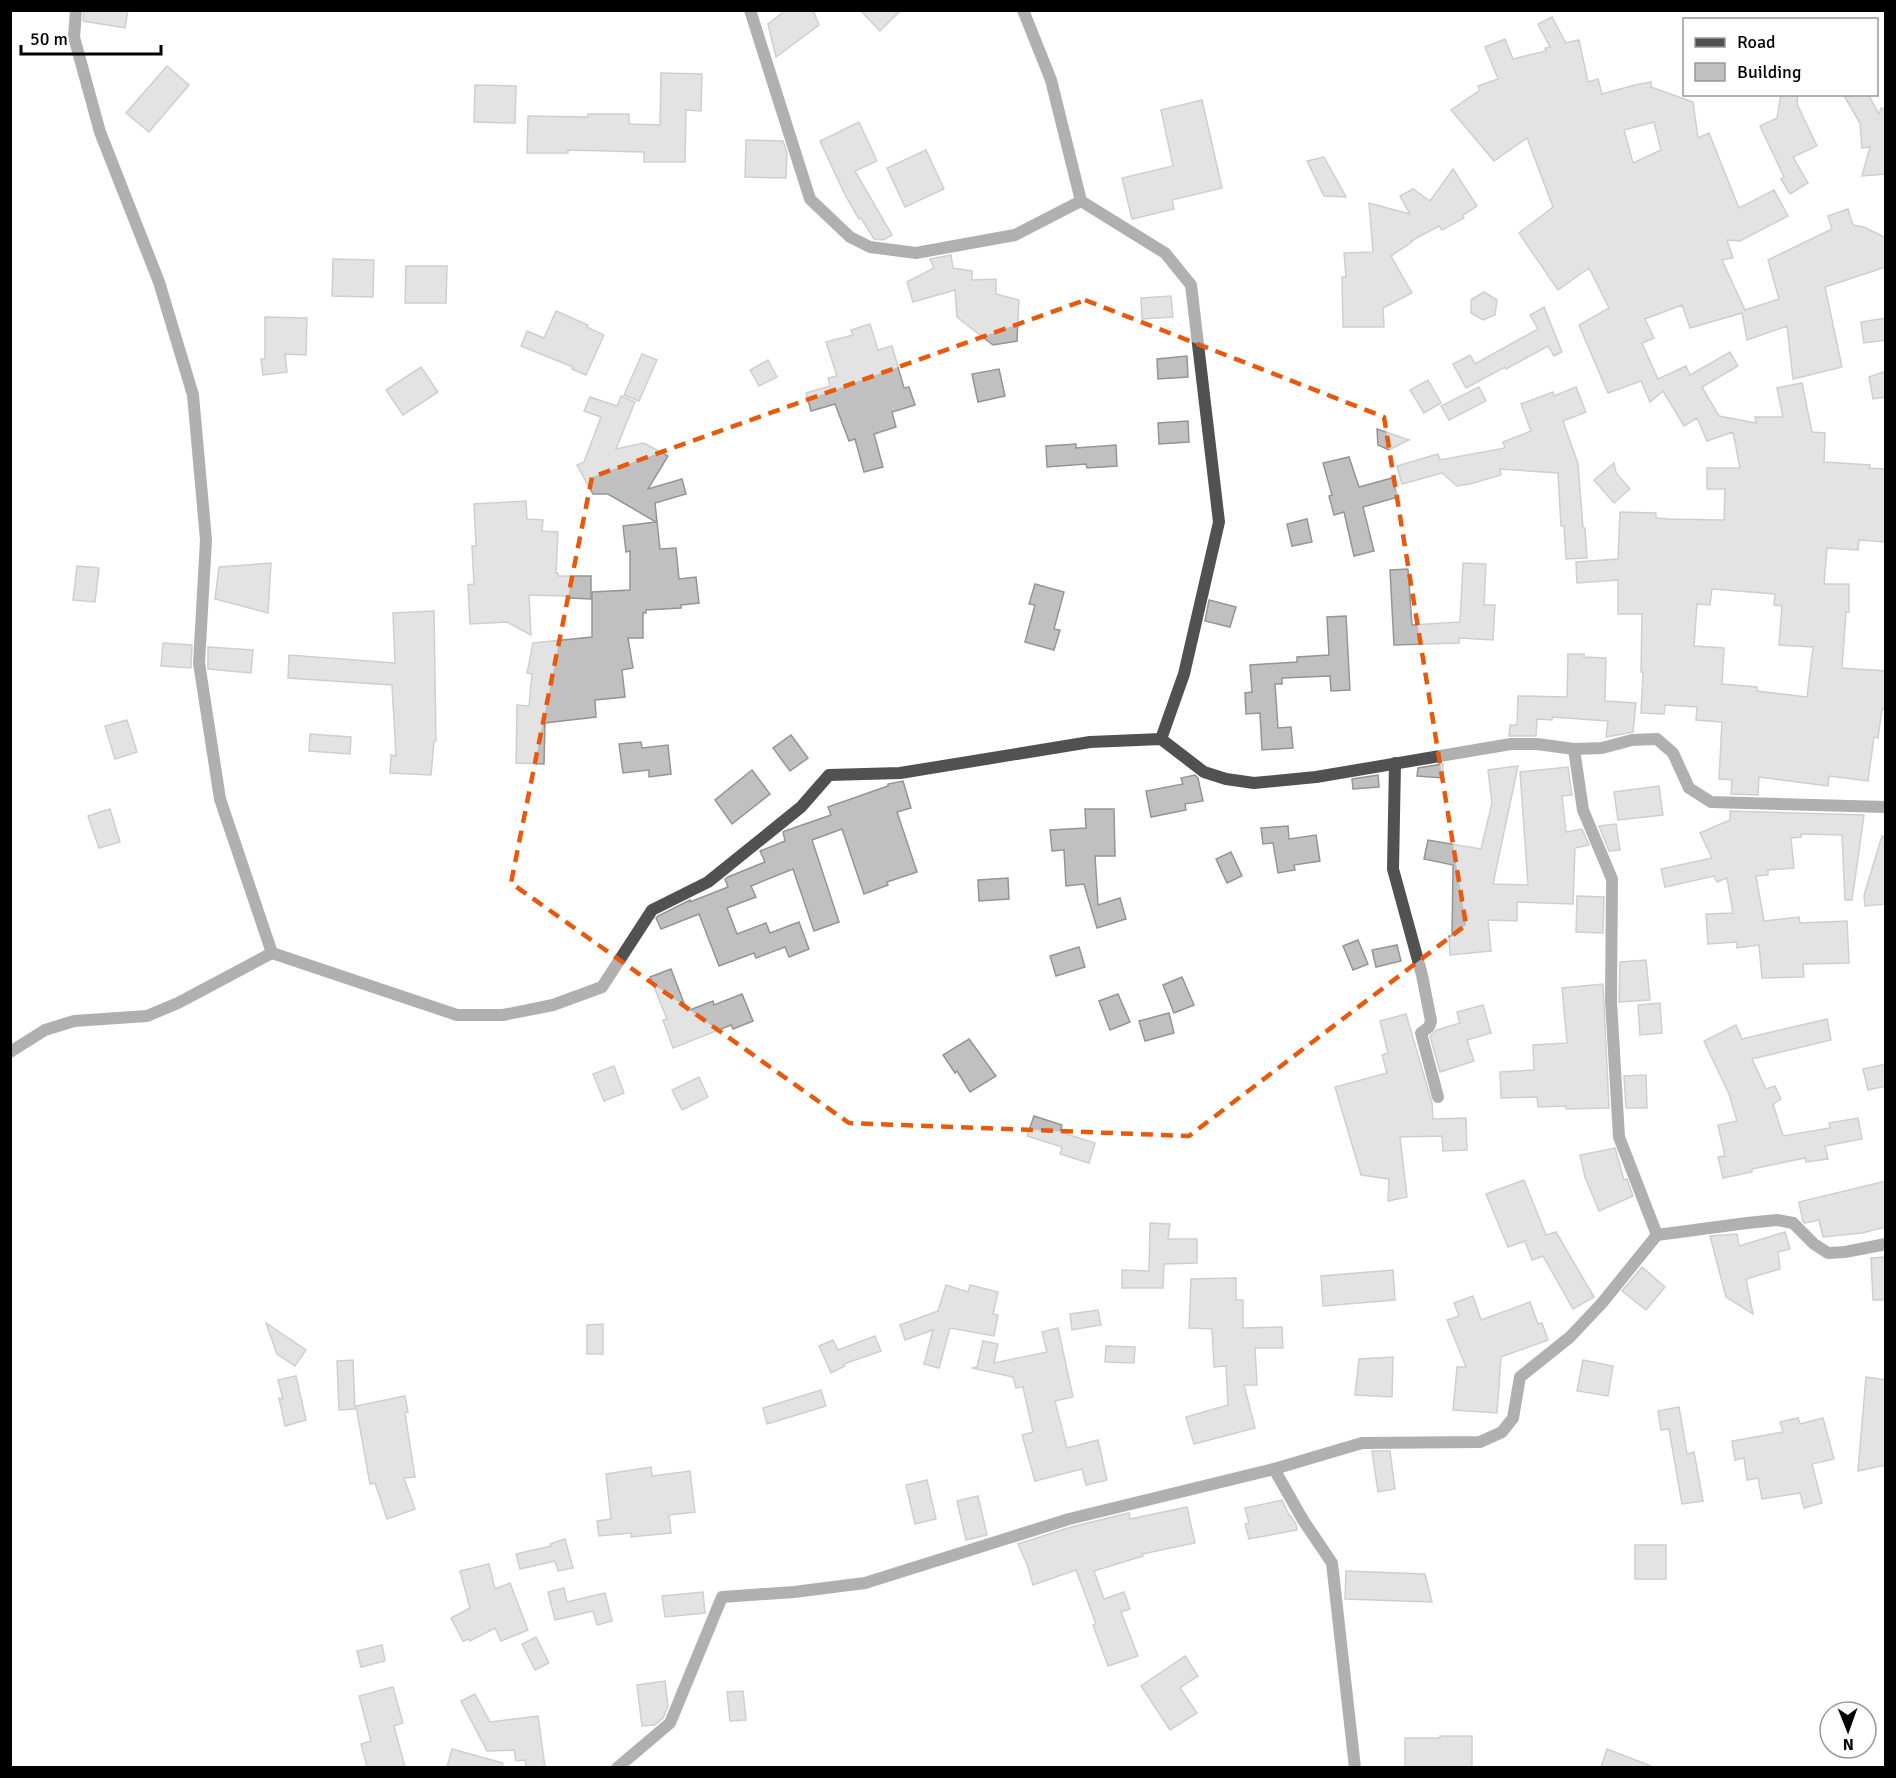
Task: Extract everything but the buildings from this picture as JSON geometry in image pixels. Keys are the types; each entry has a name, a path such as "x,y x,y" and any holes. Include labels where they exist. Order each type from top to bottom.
{"street":[{"path":"76,10 74,38 100,132 159,282 193,395 206,540 199,663 220,799 272,953"},
{"path":"750,10 810,199 850,237 870,247 916,253 1014,235 1081,201"},
{"path":"1023,10 1051,80 1081,201 1165,253 1191,285 1219,522 1184,674 1161,739"},
{"path":"10,1052 45,1030 74,1021 147,1016 178,1003 272,953 457,1016 503,1015 553,1005 602,987 652,910 708,882 801,807 830,775 900,773 1090,742 1161,739 1204,772 1226,779 1254,783 1316,777 1512,744 1537,744 1574,749 1602,748 1632,740 1657,739 1673,753 1689,788 1712,802 1886,807"},
{"path":"1574,749 1583,810 1612,879 1611,1001 1619,1137 1657,1235"},
{"path":"1395,763 1393,869 1422,975 1431,1021 1430,1026 1421,1033 1438,1097"},
{"path":"617,1767 670,1723 722,1597 794,1592 865,1583 1069,1520 1274,1469 1362,1443 1480,1442 1502,1432 1513,1418 1520,1377 1570,1337 1602,1303 1657,1235 1777,1220 1793,1223 1814,1244 1828,1253 1886,1244"},
{"path":"1274,1469 1303,1520 1332,1563 1336,1580 1355,1767"}],"highlighted area":[{"path":"1085,300 1384,417 1466,925 1189,1136 849,1123 511,883 592,477"}]}
